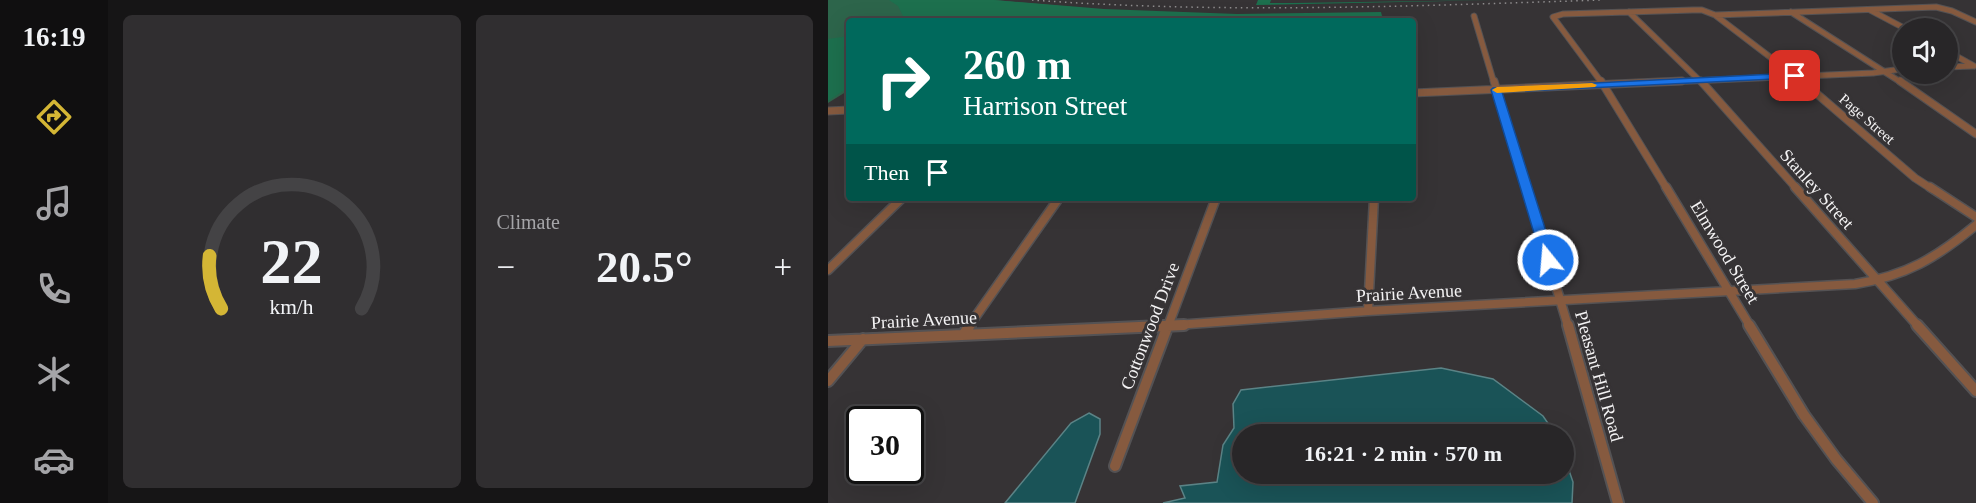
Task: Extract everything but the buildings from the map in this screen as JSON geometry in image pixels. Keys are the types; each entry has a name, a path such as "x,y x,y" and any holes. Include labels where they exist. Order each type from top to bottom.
{"street":[{"path":"1629,12 1702,10 1715,15 1945,8 1976,22"},
{"path":"1868,9 1892,22"},
{"name":"Elmwood Street","path":"1629,12 1554,16 1556,23 1603,85 1804,415 1836,459 1873,503"},
{"name":"Stanley Street","path":"1629,12 1700,80 1976,391"},
{"path":"1790,12 1885,71 1976,134"},
{"name":"Page Street","path":"1715,15 1795,76 1915,178 1976,217"},
{"name":"Pleasant Hill Road","path":"1474,16 1561,301 1618,503"},
{"path":"1958,57 1975,66"},
{"path":"1958,67 1975,66"},
{"path":"1416,93 1892,70"},
{"path":"828,111 846,110"},
{"path":"828,270 899,201"},
{"path":"963,335 1057,201"},
{"name":"Cottonwood Drive","path":"1115,466 1215,201"},
{"path":"1368,311 1374,201"},
{"name":"Prairie Avenue","path":"828,341 1167,326 1368,311 1855,284 1878,281 1902,274 1937,257 1976,225"},
{"path":"828,381 863,339"}],"green space":[{"path":"828,0 994,0 1197,18 846,18 846,92 828,103"},
{"path":"889,0 994,0 1104,9 1237,14 1381,12 1382,18 899,18 903,16 898,6"},
{"path":"1258,0 1271,0 1270,3 1292,3 1495,0 1256,5"},
{"path":"846,36 846,89 828,101 828,39"}],"water":[{"path":"1441,368 1493,379 1543,416 1548,424 1234,424 1233,404 1241,390"},
{"path":"1089,413 1100,419 1100,434 1075,503 1005,503 1071,423"},
{"path":"1232,431 1232,484 1573,484 1572,503 1163,503 1185,498 1180,486 1217,482 1223,445"}],"railway":[{"path":"1032,0 1246,8 1602,0"}],"slow traffic":[{"path":"1497,90 1592,85"}],"route":[{"path":"1548,260 1496,90 1795,76"}]}
